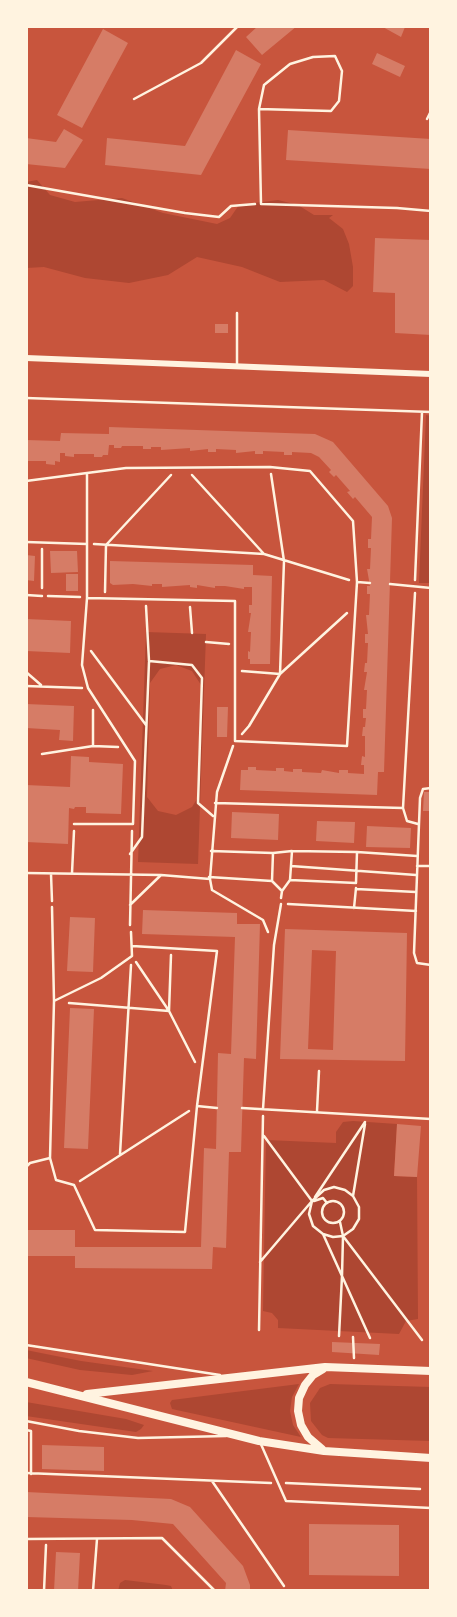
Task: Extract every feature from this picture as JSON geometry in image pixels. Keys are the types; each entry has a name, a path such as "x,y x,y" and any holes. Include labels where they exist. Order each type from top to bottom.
{"main road":[{"path":"324,1451 308,1436 301,1425 298,1411 304,1385 313,1374 325,1367"},
{"path":"82,1394 325,1367 431,1371"},
{"path":"26,1382 82,1394 234,1436 259,1441 324,1451 431,1458"}],"street":[{"path":"26,358 431,374"}],"lane":[{"path":"134,99 201,63 238,26"},
{"path":"259,109 331,111 339,101 342,70 335,56 313,57 290,64 264,85 259,109 261,204 397,208 431,211"},
{"path":"427,119 431,111"},
{"path":"237,313 237,366"},
{"path":"26,481 126,468 270,467 310,471 353,521 357,582 347,746 235,741 235,601 87,598"},
{"path":"74,824 133,824 135,761 88,688 82,665 87,598 86,473"},
{"path":"26,542 87,544"},
{"path":"357,582 370,583"},
{"path":"390,584 431,588"},
{"path":"26,595 42,596"},
{"path":"263,1109 274,945 281,904"},
{"path":"52,907 54,1001 50,1158 56,1180 74,1185 95,1230 185,1232 197,1106 217,951 132,946"},
{"path":"54,1001 101,978 132,956 130,932"},
{"path":"317,1112 319,1071"},
{"path":"197,1106 217,1108"},
{"path":"242,1108 431,1119"},
{"path":"26,1167 30,1163 50,1158"},
{"path":"26,1345 229,1377"},
{"path":"26,1421 79,1431 138,1438 234,1436"},
{"path":"259,1441 286,1501 431,1508"},
{"path":"26,1539 162,1538 215,1591"},
{"path":"93,1591 96,1539"},
{"path":"286,1590 380,1591"}],"path":[{"path":"26,185 184,214 219,217 231,206 261,204"},
{"path":"26,398 431,412"},
{"path":"418,824 407,821 403,808 422,412"},
{"path":"270,467 284,561 280,674"},
{"path":"104,598 106,545 176,469"},
{"path":"187,469 264,554"},
{"path":"42,542 42,596 87,598"},
{"path":"87,544 264,554 357,582"},
{"path":"130,854 142,837 149,661 145,600"},
{"path":"189,600 192,633"},
{"path":"274,945 263,920 212,890 210,878 211,851 217,792 235,741 250,726 280,674 355,606"},
{"path":"84,642 146,725"},
{"path":"206,642 235,645"},
{"path":"149,661 192,665 202,678 198,803 214,817"},
{"path":"235,670 280,674"},
{"path":"26,672 42,686"},
{"path":"26,686 88,688"},
{"path":"93,696 93,746"},
{"path":"42,754 93,746 127,747"},
{"path":"431,788 423,789 421,793 418,824 414,958 421,964 431,965"},
{"path":"215,804 403,808"},
{"path":"72,873 74,824"},
{"path":"130,932 130,854 133,824"},
{"path":"211,851 273,853 292,851 357,852 417,856"},
{"path":"292,851 290,880 282,891 281,904 416,911"},
{"path":"354,908 357,852"},
{"path":"272,881 273,853"},
{"path":"291,866 416,875"},
{"path":"417,866 431,866"},
{"path":"26,873 161,875 272,881 282,891"},
{"path":"51,873 52,907"},
{"path":"130,905 161,875"},
{"path":"290,880 356,883"},
{"path":"356,888 416,892"},
{"path":"169,1011 171,948"},
{"path":"120,1154 132,956"},
{"path":"132,956 169,1011 201,1075"},
{"path":"54,1001 169,1011"},
{"path":"74,1185 197,1106"},
{"path":"258,1330 263,1109"},
{"path":"353,1196 368,1114"},
{"path":"260,1262 312,1201 366,1121"},
{"path":"263,1136 312,1201"},
{"path":"334,1188 345,1190 353,1196 359,1207 358,1219 353,1229 343,1236 332,1237 323,1234 313,1226 310,1214 312,1201 324,1190 334,1188"},
{"path":"312,1201 322,1198 328,1203"},
{"path":"339,1336 343,1236 340,1222 345,1214 342,1204 332,1201 324,1206 323,1216 330,1223 340,1222"},
{"path":"323,1234 370,1338"},
{"path":"343,1236 422,1340"},
{"path":"353,1337 355,1367"},
{"path":"26,1430 31,1431 30,1474"},
{"path":"26,1473 420,1489"},
{"path":"212,1480 286,1590"},
{"path":"44,1591 46,1539"}],"shaded area":[{"path":"37,180 50,195 75,202 122,198 163,213 217,224 230,218 239,205 278,200 298,205 314,215 333,215 329,218 343,229 349,244 353,267 353,286 347,292 324,280 280,282 242,267 197,257 168,275 129,283 85,278 44,267 26,268 26,182"},
{"path":"426,415 431,416 431,583 419,583"},
{"path":"146,632 206,634 198,864 138,862","holes":["176,665 192,671 201,685 197,799 192,807 176,815 158,811 147,797 150,683 160,669"]},
{"path":"343,1122 397,1124 394,1176 417,1177 418,1319 406,1321 399,1334 278,1328 278,1320 272,1313 263,1311 266,1140 336,1143 336,1132"},
{"path":"26,1350 81,1361 153,1371 132,1375 80,1370 26,1358"},
{"path":"299,1384 292,1397 290,1411 293,1425 301,1437 172,1409 170,1403 172,1400"},
{"path":"330,1384 431,1387 431,1441 328,1438 322,1435 311,1421 310,1403 320,1388"},
{"path":"26,1402 126,1419 144,1425 136,1432 26,1416"},
{"path":"125,1580 171,1586 173,1591 118,1591 120,1583"}],"building":[{"path":"258,26 297,26 262,55 246,37"},
{"path":"381,26 404,26 405,27 401,37"},
{"path":"103,29 128,43 82,128 57,115"},
{"path":"236,50 261,64 201,175 105,165 107,138 185,146"},
{"path":"377,53 405,66 400,77 372,64"},
{"path":"64,129 83,140 65,168 26,164 26,138 56,142"},
{"path":"288,130 431,139 431,169 286,160"},
{"path":"375,238 431,240 431,335 395,333 395,293 373,292"},
{"path":"215,324 228,324 228,333 215,333"},
{"path":"109,427 315,434 333,442 388,506 392,518 384,772 378,772 377,795 240,790 241,770 248,770 248,767 256,767 256,770 276,771 276,768 284,768 284,771 293,772 293,769 302,769 302,772 321,773 322,770 339,773 339,770 348,770 348,773 364,774 364,765 361,765 362,756 365,757 365,736 362,736 366,718 363,718 363,709 366,709 367,690 364,690 367,672 364,672 365,663 367,663 368,643 365,643 365,634 368,634 366,615 369,615 370,594 367,594 367,586 370,586 367,569 370,569 371,548 368,548 368,539 371,539 372,517 355,497 353,499 347,492 350,491 336,475 334,477 329,472 331,470 319,457 311,453 292,452 292,455 284,455 284,452 263,451 263,454 255,454 255,451 236,453 236,450 216,449 216,452 208,452 208,449 190,451 190,448 161,450 161,447 143,449 143,446 122,446 121,448 114,448 114,445 109,445 108,455 103,455 102,457 94,457 94,454 74,454 74,457 65,456 65,453 60,453 60,462 55,461 55,465 46,464 46,461 26,461 26,440 60,441 61,433 109,434"},
{"path":"50,551 77,551 78,572 51,573"},
{"path":"26,555 35,556 34,581 26,580"},
{"path":"110,561 253,565 253,575 272,576 270,664 250,664 250,659 248,659 251,632 248,632 251,613 249,613 249,605 252,605 252,587 244,587 244,589 197,585 197,588 190,587 190,585 162,587 162,584 152,584 152,586 133,584 113,585 110,583"},
{"path":"66,574 78,574 78,591 66,591"},
{"path":"26,619 71,621 70,653 26,651"},
{"path":"26,704 74,706 73,741 59,740 60,730 26,728"},
{"path":"217,707 228,707 227,737 217,737"},
{"path":"71,756 89,757 89,762 123,764 121,814 86,813 86,807 69,808 68,844 26,842 26,785 70,787"},
{"path":"424,792 431,792 431,811 423,811"},
{"path":"232,812 279,814 278,840 231,838"},
{"path":"317,821 355,822 354,843 316,841"},
{"path":"367,826 411,828 410,848 366,847"},
{"path":"143,910 237,913 237,924 260,924 256,1059 244,1058 241,1152 229,1152 226,1248 213,1247 212,1269 75,1268 75,1256 26,1256 26,1230 75,1230 75,1247 201,1247 204,1148 216,1149 218,1053 231,1054 235,937 142,934"},
{"path":"70,917 95,918 93,972 67,971"},
{"path":"285,929 407,933 405,1061 280,1059","holes":["312,950 336,951 333,1050 308,1049"]},
{"path":"70,1008 94,1009 88,1149 64,1148"},
{"path":"397,1124 421,1126 417,1177 394,1176"},
{"path":"332,1342 380,1344 379,1355 332,1352"},
{"path":"42,1445 104,1447 104,1471 42,1469"},
{"path":"26,1492 171,1499 190,1507 243,1566 250,1585 250,1591 225,1591 226,1583 173,1524 132,1520 26,1517"},
{"path":"309,1524 399,1525 399,1576 309,1575"},
{"path":"56,1552 80,1553 78,1591 54,1591"}]}
